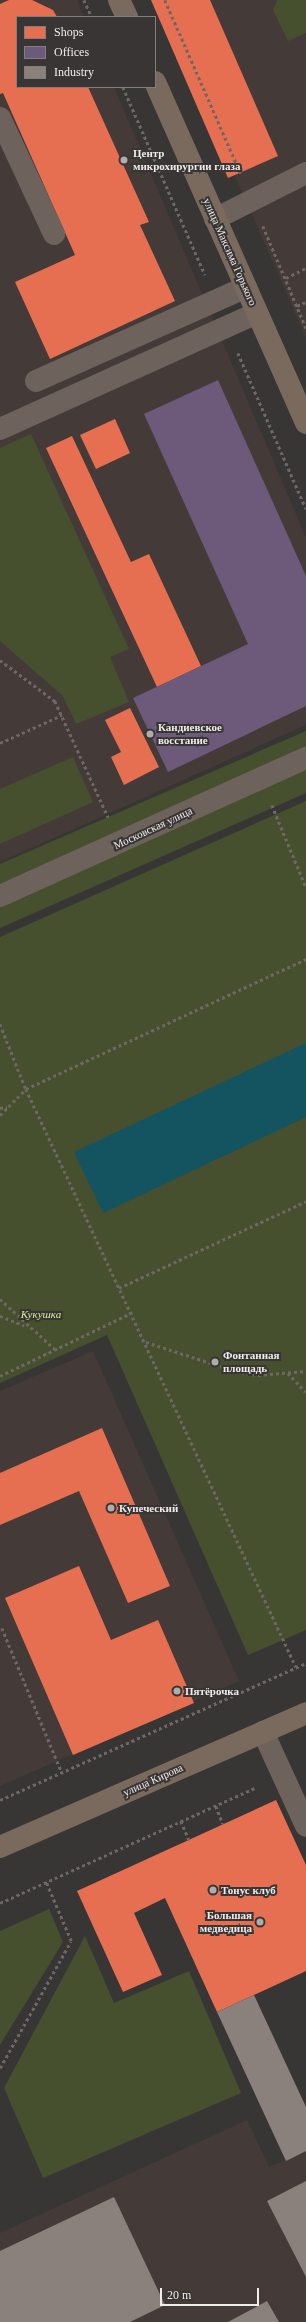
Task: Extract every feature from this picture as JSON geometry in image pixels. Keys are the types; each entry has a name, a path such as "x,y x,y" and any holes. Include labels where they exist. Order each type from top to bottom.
{"main road":[{"path":"119,0 127,16"},
{"name":"улица Максима Горького","path":"156,84 306,423"},
{"name":"улица Кирова","path":"0,1847 306,1713"}],"street":[{"path":"0,118 54,234"},
{"path":"215,219 306,173"},
{"path":"36,380 246,287"},
{"path":"0,429 257,313"},
{"name":"Московская улица","path":"0,896 120,844 306,758"},
{"path":"263,1732 284,1775 306,1826"}],"path":[{"path":"84,0 92,16"},
{"path":"165,0 286,278 306,328"},
{"path":"286,278 306,268"},
{"path":"297,306 306,302"},
{"path":"0,660 55,702 120,844"},
{"path":"0,743 62,715"},
{"path":"269,800 306,888"},
{"path":"0,1114 26,1089 306,959"},
{"path":"0,1024 26,1089 119,1288 133,1312 296,1667"},
{"path":"0,1108 8,1107"},
{"path":"119,1288 306,1201"},
{"path":"0,1299 26,1326 57,1352"},
{"path":"0,1376 57,1352 133,1312"},
{"path":"0,1316 26,1326"},
{"path":"146,1342 235,1371 288,1373 306,1370"},
{"path":"288,1373 306,1392"},
{"path":"2,1628 62,1773"},
{"path":"0,1800 306,1663"},
{"path":"0,1903 284,1775"},
{"path":"216,1806 223,1824"},
{"path":"181,1821 189,1840"},
{"path":"0,2068 71,1941 46,1882"}],"shaded area":[{"path":"0,0 77,0 84,16 16,16 16,88 114,88 306,538 306,725 0,862"},
{"path":"158,0 306,0 306,338"},
{"path":"93,1351 239,1681 0,1786 0,1391"},
{"path":"247,2120 269,2167 306,2151 306,2322 0,2322 0,2233"}],"green space":[{"path":"277,0 306,0 306,33 288,41 273,10"},
{"path":"31,434 129,649 110,657 129,702 76,724 63,696 0,641 0,448"},
{"path":"306,731 306,793 0,928 0,864"},
{"path":"73,757 93,802 0,844 0,789"},
{"name":"Фонтанная площадь","path":"306,801 306,1630 248,1655 107,1335 0,1383 0,937"},
{"path":"49,1909 63,1942 0,2045 0,1931"},
{"path":"85,1936 114,2003 189,1971 241,2093 43,2178 4,2088"}],"water":[{"path":"306,1043 306,1117 103,1213 74,1152"}],"building: Shops":[{"path":"9,0 32,0 53,10 56,16 16,16 16,88 88,88 149,222 140,225 175,301 50,359 15,282 75,255 3,93 0,94 0,4"},
{"path":"151,0 210,0 278,156 228,178"},
{"path":"115,419 130,453 96,469 80,435"},
{"path":"72,436 131,562 149,554 201,666 157,687 46,448"},
{"path":"130,708 159,767 124,785 111,757 121,752 105,720"},
{"name":"Купеческий","path":"102,1428 170,1586 128,1603 79,1491 0,1525 0,1473"},
{"path":"79,1566 111,1640 158,1620 194,1703 73,1755 5,1598"},
{"path":"276,1800 306,1865 306,1971 217,2012 165,1898 134,1913 162,1975 123,1992 77,1891"}],"building: Offices":[{"path":"218,380 306,576 306,706 168,772 133,698 248,644 144,414"}],"building: Industry":[{"path":"254,1995 306,2107 306,2151 286,2161 217,2012"},
{"path":"306,2181 306,2277 267,2201"},
{"path":"114,2197 165,2305 130,2322 0,2322 0,2251"},
{"path":"267,2301 279,2322 228,2322"}],"place":[{"name":"Центр микрохирургии глаза","path":"124,160"},
{"name":"Кандиевское восстание","path":"150,734"},
{"name":"Фонтанная площадь","path":"215,1362"},
{"name":"Купеческий","path":"111,1508"},
{"name":"Пятёрочка","path":"177,1691"},
{"name":"Тонус клуб","path":"213,1890"},
{"name":"Большая медведица","path":"260,1922"}],"park label":[{"name":"Кукушка","path":"41,1314"}]}
